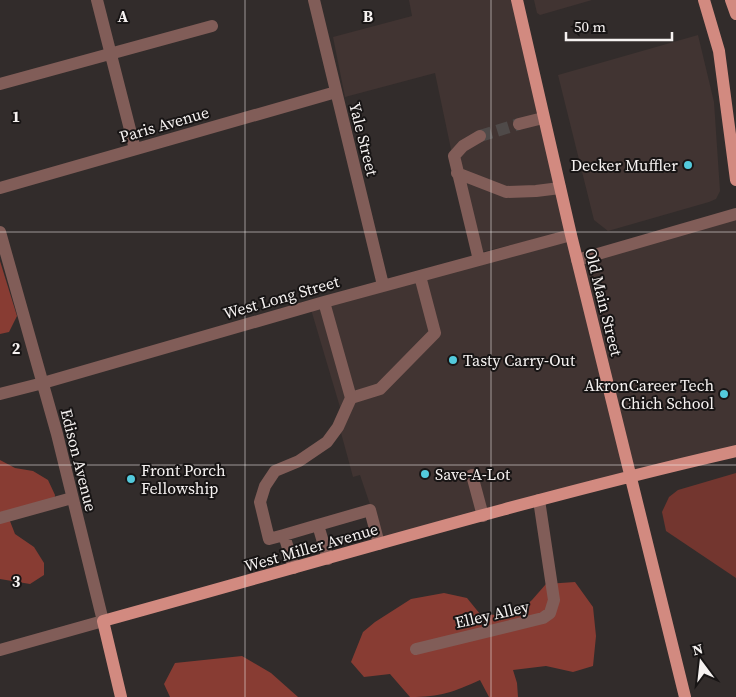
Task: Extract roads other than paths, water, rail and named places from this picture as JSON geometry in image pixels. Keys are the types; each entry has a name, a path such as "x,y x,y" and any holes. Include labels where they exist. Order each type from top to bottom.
{"main road":[{"name":"Old Main Street","path":"517,0 577,260 685,697"},
{"path":"704,0 719,51 736,180"},
{"path":"731,0 736,14"},
{"name":"West Miller Avenue","path":"103,621 631,475 736,451"},
{"name":"Edison Avenue","path":"103,621 121,697"}],"street":[{"path":"98,0 136,149"},
{"name":"Yale Street","path":"314,0 383,285"},
{"path":"0,84 212,26"},
{"name":"Paris Avenue","path":"0,188 336,92"},
{"path":"519,124 543,118"},
{"path":"479,260 454,156 462,146 480,136"},
{"path":"458,173 506,192 560,188"},
{"path":"577,260 736,214"},
{"name":"Edison Avenue","path":"0,232 57,434 103,621"},
{"name":"West Long Street","path":"0,394 42,384 383,285 571,235"},
{"path":"351,398 380,389 435,333 420,276"},
{"path":"324,302 351,398 338,427 327,442 299,461 275,471 265,486 260,502 269,539 370,510 379,544"},
{"path":"472,475 483,516"},
{"path":"0,518 72,498"},
{"name":"Elley Alley","path":"416,649 544,618 550,613 554,600 539,500"},
{"path":"318,525 328,558"},
{"path":"284,535 294,568"},
{"name":"West Miller Avenue","path":"0,650 103,621"}],"tunnel":[{"path":"480,136 519,124"}],"place":[{"name":"Decker Muffler","path":"688,165"},
{"name":"Tasty Carry-Out","path":"453,360"},
{"name":"AkronCareer Tech Chich School","path":"724,394"},
{"name":"Save-A-Lot","path":"425,474"},
{"name":"Front Porch Fellowship","path":"131,479"}]}
